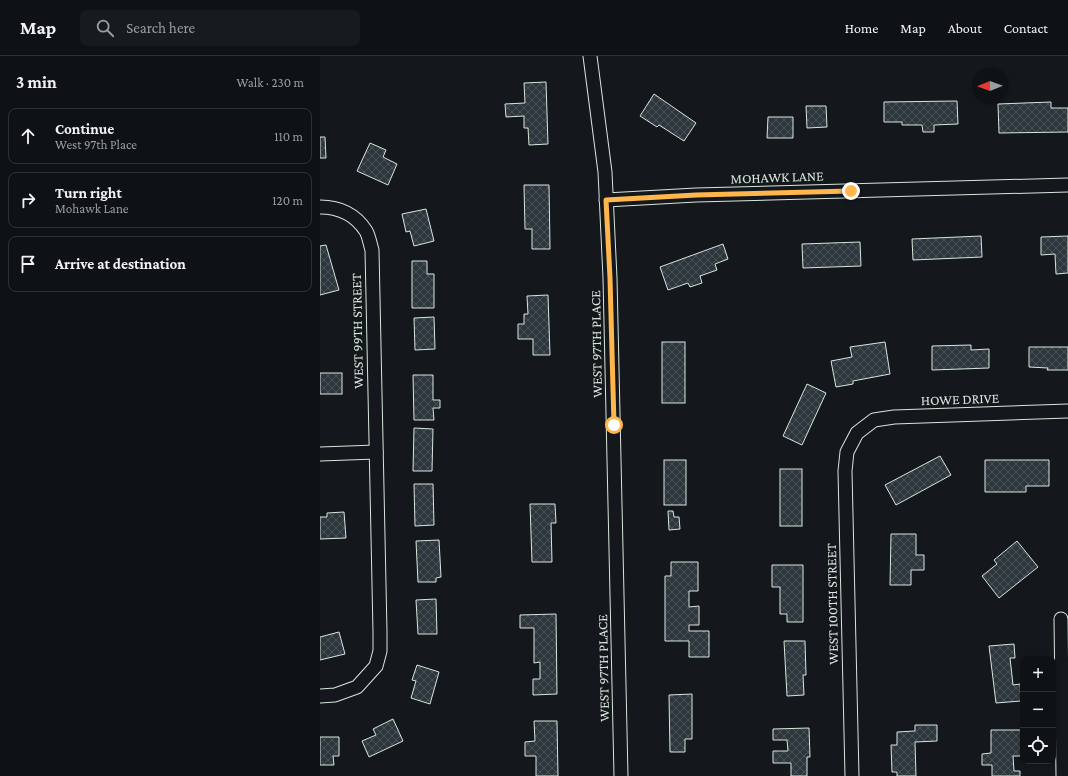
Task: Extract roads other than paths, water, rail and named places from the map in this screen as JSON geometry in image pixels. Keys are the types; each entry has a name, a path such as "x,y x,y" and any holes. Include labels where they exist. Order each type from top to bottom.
{"street":[{"name":"WEST 97TH PLACE","path":"590,56 604,172 610,278 622,776"},
{"name":"MOHAWK LANE","path":"606,200 696,195 1068,185"},
{"name":"WEST 99TH STREET","path":"320,207 333,207 352,215 367,232 372,250 380,650 376,666 357,687 335,695 320,696"},
{"name":"HOWE DRIVE","path":"857,433 874,420 894,417 1068,411"},
{"name":"WEST 100TH STREET","path":"852,776 846,471 847,452 857,433"},
{"path":"320,454 376,452"},
{"path":"1061,619 1063,776"}]}
